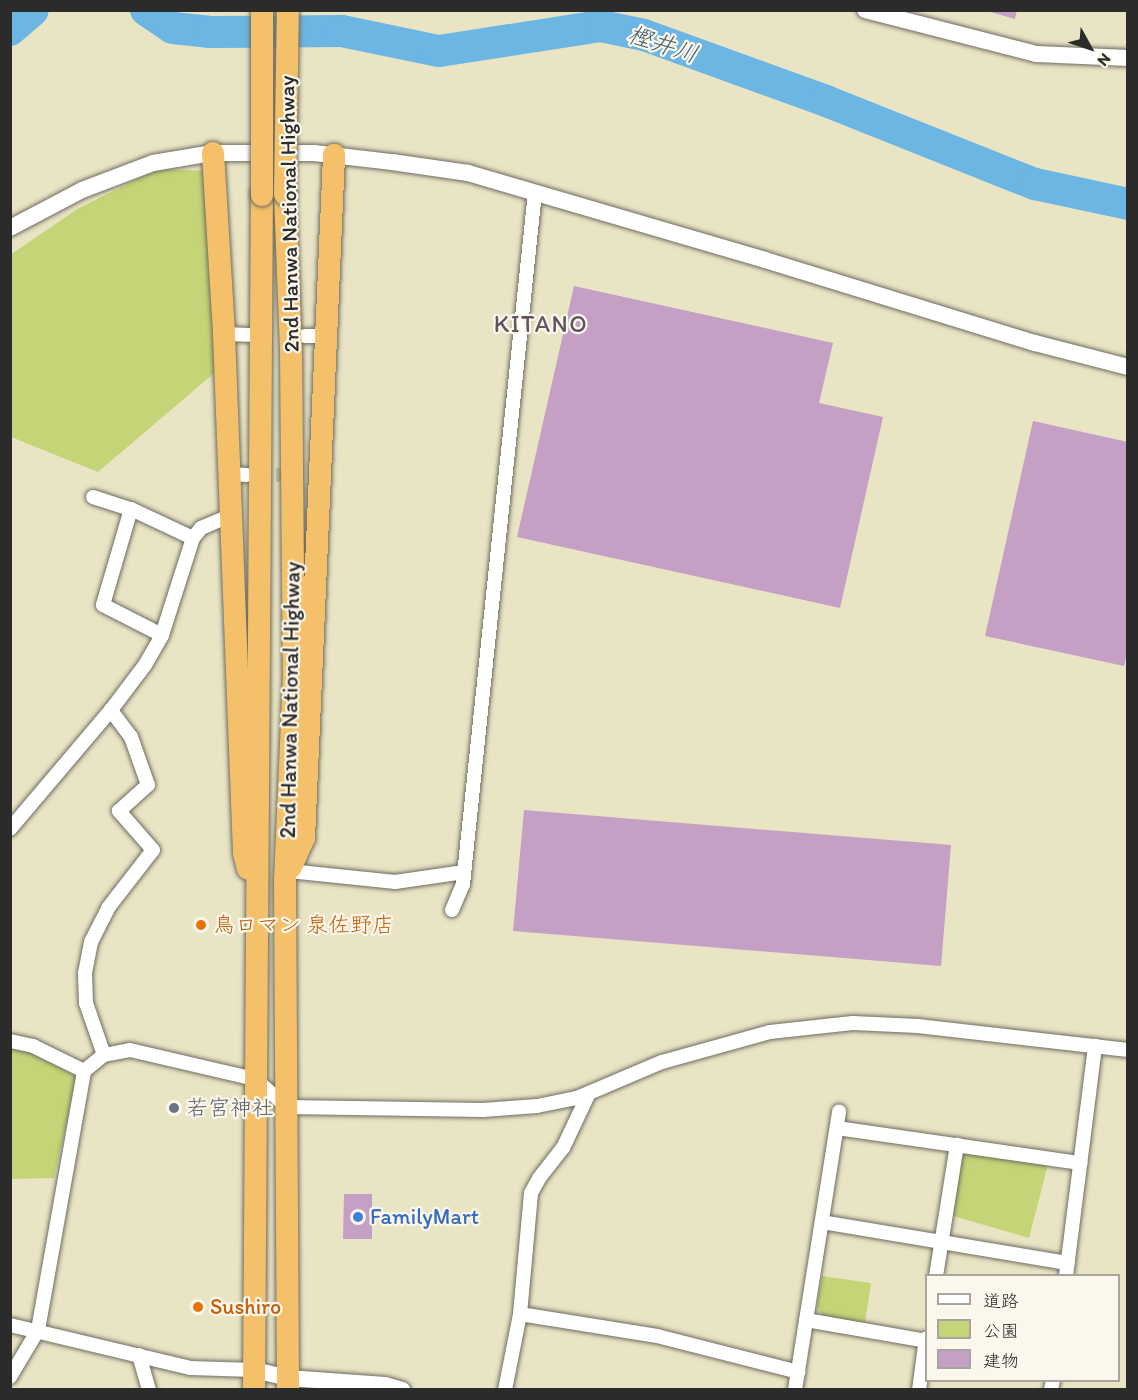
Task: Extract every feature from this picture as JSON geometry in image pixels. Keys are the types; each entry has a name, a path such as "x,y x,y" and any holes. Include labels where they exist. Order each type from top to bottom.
{"highway":[{"name":"2nd Hanwa National Highway","path":"254,1380 255,1079 259,911 262,10"},
{"name":"2nd Hanwa National Highway","path":"288,10 285,194 291,348 294,675 287,875 288,1384"},
{"path":"213,153 224,334 239,474 231,515 244,853 259,911"},
{"path":"287,875 304,838 316,336 334,155"}],"street":[{"path":"865,10 1036,54 1128,58"},
{"path":"10,228 63,199 153,163 213,153 334,155 468,173 1035,343 1128,367"},
{"path":"452,910 463,884 535,192"},
{"path":"224,334 249,334"},
{"path":"93,496 131,509 193,538"},
{"path":"131,509 103,605 162,635"},
{"path":"10,829 111,711 145,664 162,635 193,538 201,528 231,515"},
{"path":"104,1055 86,1003 85,973 91,942 108,908 153,850 119,811 148,785 131,737 111,711"},
{"path":"287,875 395,882 464,872"},
{"path":"10,1377 38,1330 84,1071 104,1055 130,1050 255,1079 287,1107 483,1110 537,1106 589,1093 662,1062 770,1032 853,1023 918,1026 1128,1050"},
{"path":"10,1041 33,1046 84,1071"},
{"path":"822,1222 941,1242 1067,1269 1095,1046"},
{"path":"506,1389 520,1314 531,1193 540,1177 563,1148 589,1093"},
{"path":"795,1389 839,1111"},
{"path":"837,1128 1080,1163"},
{"path":"936,1274 957,1145"},
{"path":"520,1314 657,1336 798,1372"},
{"path":"807,1320 925,1340"},
{"path":"10,1325 190,1368 254,1380 288,1384 385,1385 402,1389"},
{"path":"919,1389 925,1347"},
{"path":"139,1355 149,1389"}],"green space":[{"path":"158,169 207,171 219,369 98,472 11,437 10,255 79,208"},
{"path":"18,1046 77,1077 54,1178 11,1179 10,1047"},
{"path":"961,1152 1048,1164 1029,1238 953,1216"},
{"path":"822,1276 871,1283 865,1323 824,1317 817,1308"}],"building":[{"path":"983,10 1017,10 1015,19"},
{"path":"574,286 833,343 819,403 883,417 840,608 517,537"},
{"path":"1033,421 1128,442 1128,649 1124,666 985,636"},
{"path":"524,810 951,845 941,966 513,931"},
{"name":"FamilyMart","path":"344,1194 372,1194 372,1239 343,1239"}],"waterway":[{"name":"樫井川","path":"10,30 33,10"},
{"name":"樫井川","path":"146,10 173,28 209,32 342,31 439,51 601,26 644,35 826,101 1035,184 1128,204"}],"tunnel":[{"path":"255,475 304,475"}],"place":[{"name":"鳥ロマン 泉佐野店","path":"201,925"},
{"name":"若宮神社","path":"174,1108"},
{"name":"FamilyMart","path":"358,1217"},
{"name":"Sushiro","path":"198,1307"}],"district":[{"name":"KITANO","path":"541,324"}]}
